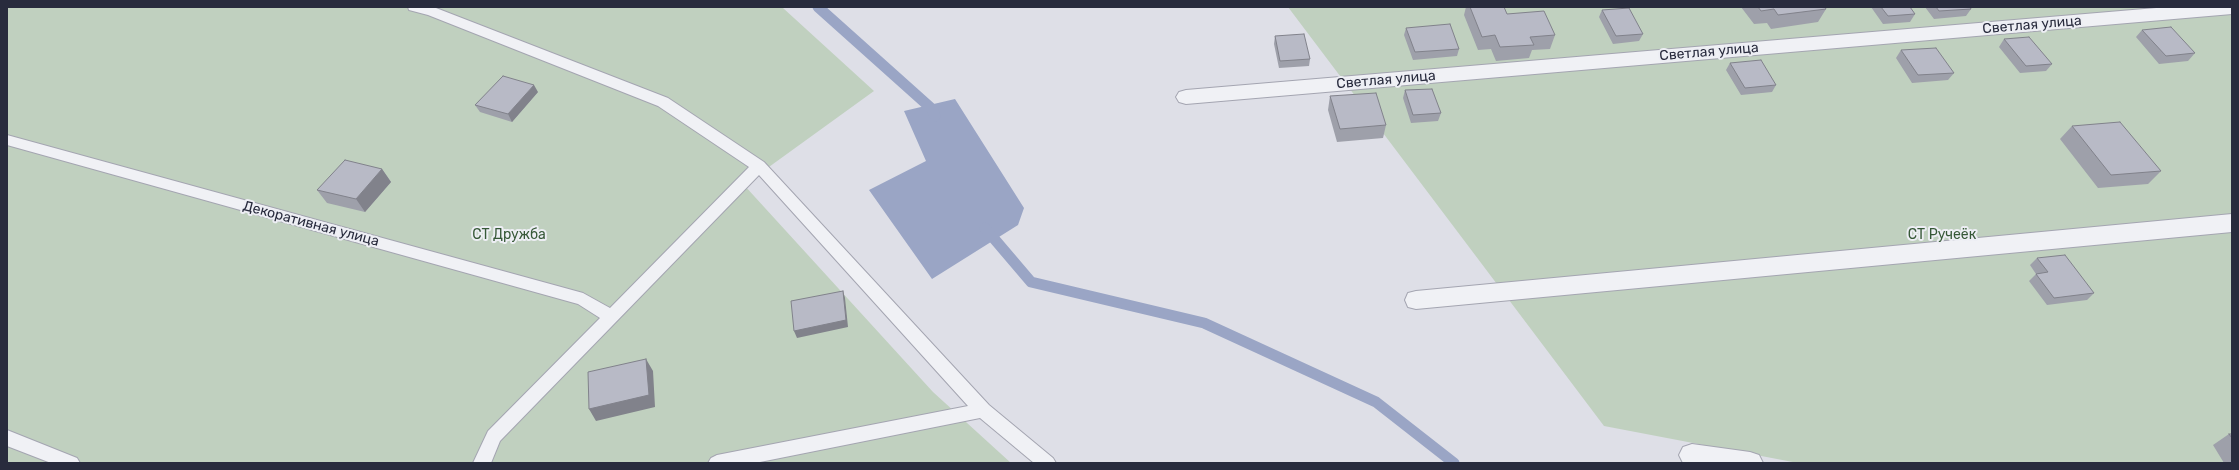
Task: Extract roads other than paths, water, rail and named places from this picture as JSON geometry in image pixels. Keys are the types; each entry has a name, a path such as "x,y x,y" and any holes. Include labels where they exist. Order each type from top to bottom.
{"street":[{"name":"Светлая улица","path":"1186,97 2232,8"},
{"path":"1416,300 2232,223"},
{"path":"1692,455 1750,463"}],"lane":[{"path":"414,7 431,11 663,102 759,166 983,410 1047,463"},
{"name":"Декоративная улица","path":"7,140 583,299 611,317"},
{"path":"482,463 494,436 759,166"},
{"path":"716,463 983,410"},
{"path":"7,438 71,463"}],"water":[{"path":"955,99 1024,208 1018,225 932,279 869,190 926,161 904,111"}],"waterway":[{"path":"818,7 932,109 935,116"},
{"path":"985,228 1031,282 1204,323 1376,402 1454,463"}],"park label":[{"name":"СТ Дружба","path":"509,235"},
{"name":"СТ Ручеёк","path":"1942,235"}]}
